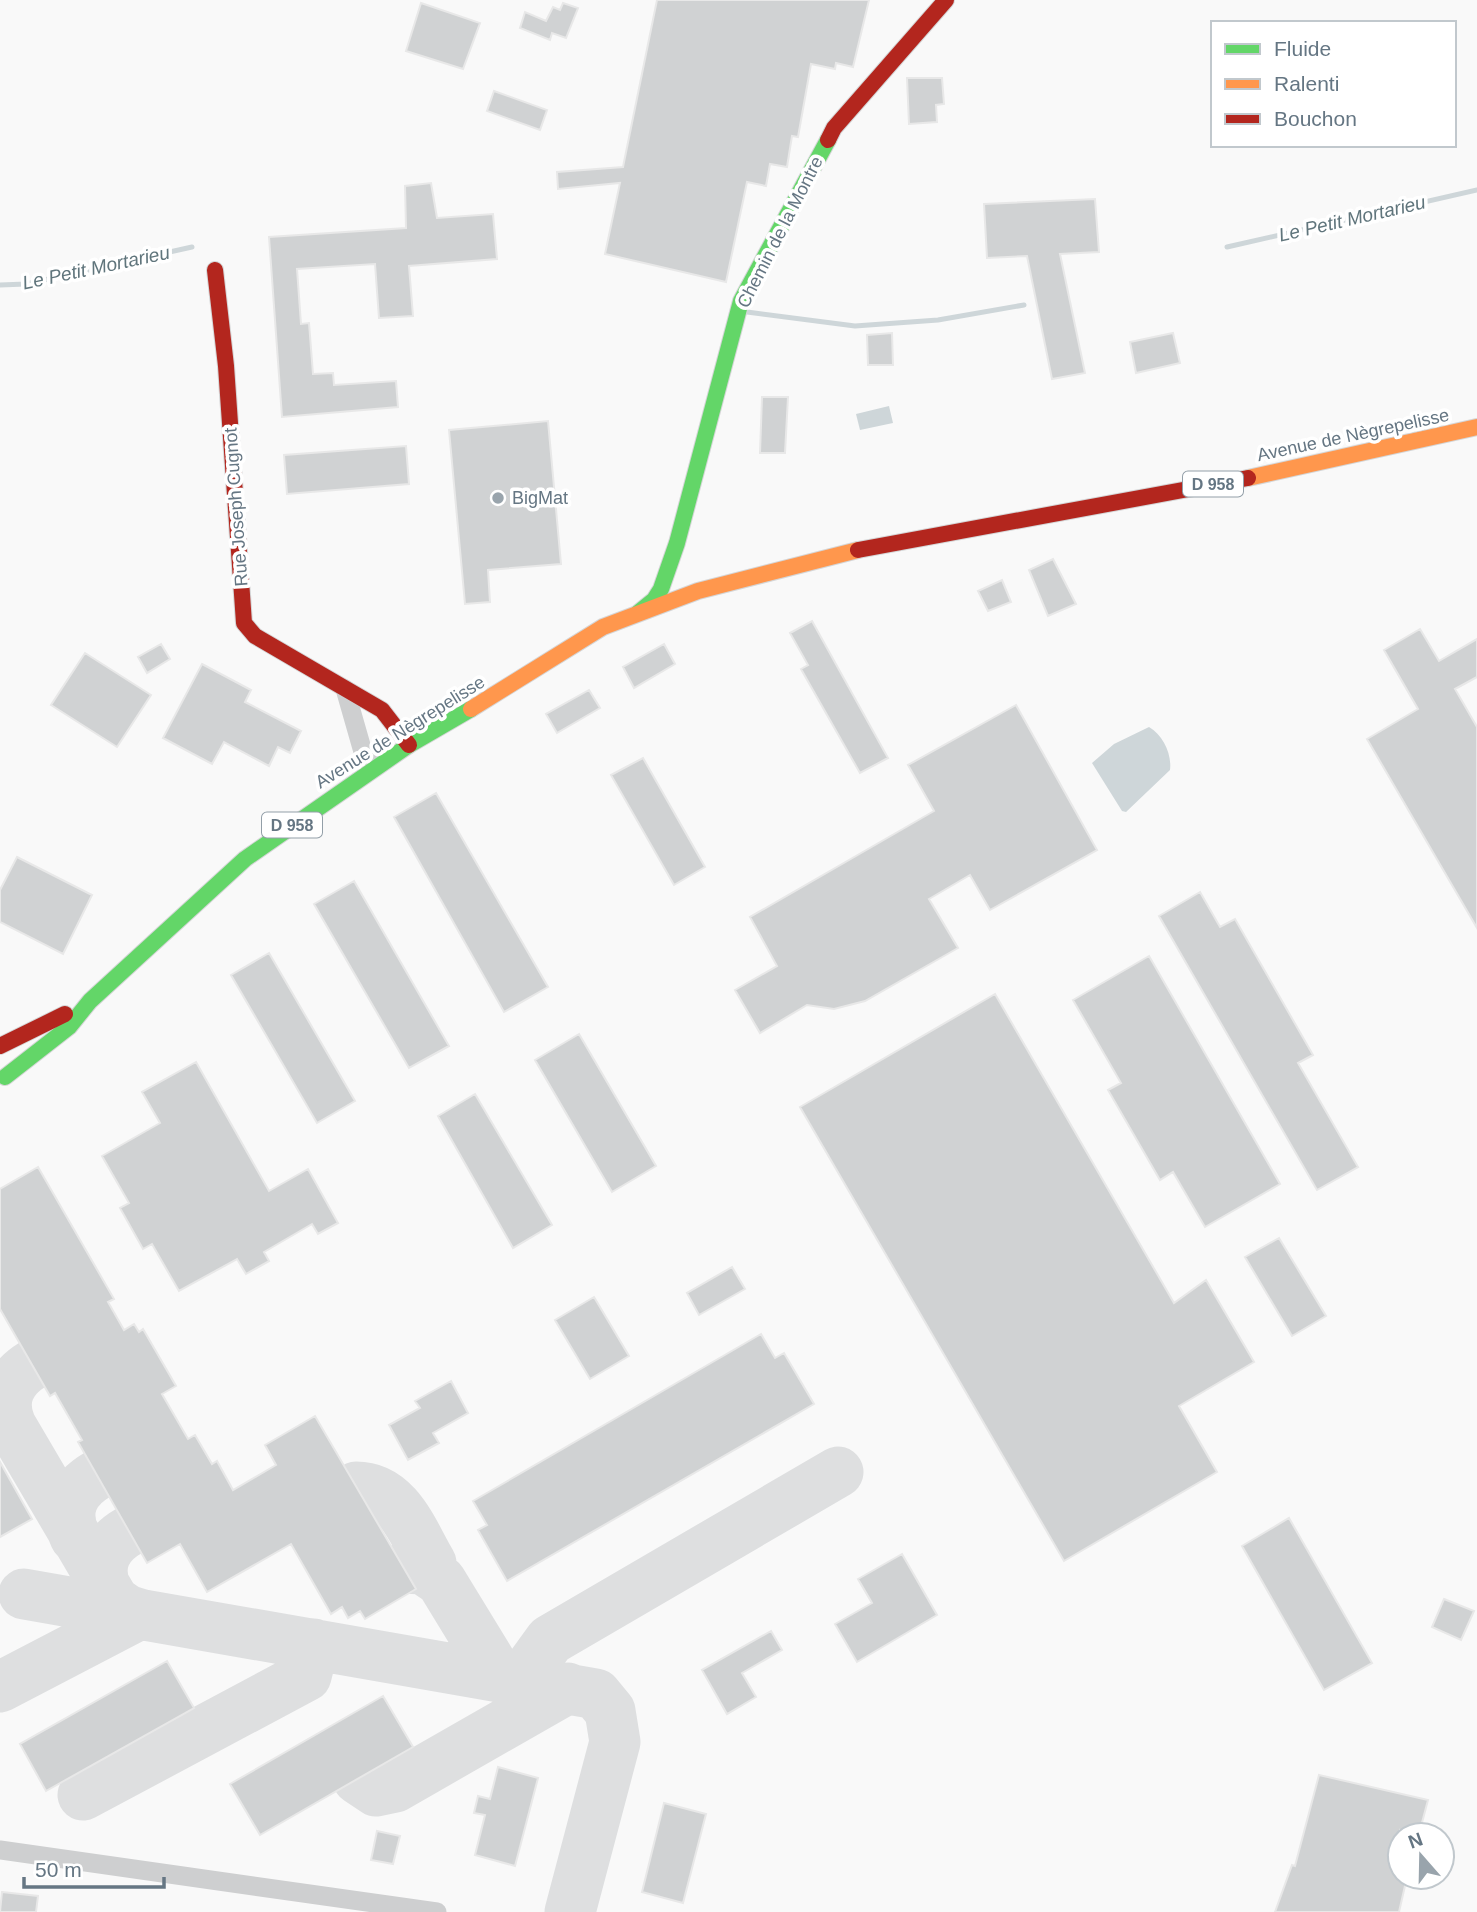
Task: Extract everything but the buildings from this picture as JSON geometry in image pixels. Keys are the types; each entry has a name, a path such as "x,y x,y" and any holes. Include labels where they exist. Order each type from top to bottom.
{"main road":[{"name":"Chemin de la Montre","path":"638,613 654,600 661,589 677,543 741,301 834,128 946,0"},
{"name":"Rue Joseph Cugnot","path":"215,270 226,366 244,623 255,636 382,710 410,744"},
{"name":"Avenue de Nègrepelisse","path":"2,1080 69,1027 90,1001 246,859 372,768 603,627 698,591 867,548 948,535 1093,504 1212,485 1437,438 1477,427"},
{"name":"Avenue de Nègrepelisse","path":"543,666 694,605 948,535"},
{"name":"Avenue de Nègrepelisse","path":"0,1046 90,1001"},
{"path":"0,1055 6,1064 2,1080"}],"street":[{"name":"Chemin de la Montre","path":"677,543 680,578 689,588 698,591"},
{"path":"345,689 363,752 372,768"},
{"path":"0,1850 437,1912"}],"shaded area":[{"path":"889,406 893,423 860,430 856,414"},
{"path":"1149,727 1165,746 1170,758 1170,770 1126,812 1122,811 1092,763 1114,744"}],"waterway":[{"name":"Le Petit Mortarieu","path":"1227,247 1477,190"},
{"name":"Le Petit Mortarieu","path":"0,285 26,284 192,247"},
{"name":"Le Petit Mortarieu","path":"747,312 855,326 938,320 1024,305"}],"taxiway":[{"path":"10,1423 6,1405 9,1390 18,1376 32,1365"},
{"path":"0,1407 114,1601 127,1610 140,1614"},
{"path":"521,1680 550,1640 838,1472"},
{"path":"75,1537 70,1518 72,1501 82,1487 97,1475"},
{"path":"356,1487 371,1489 393,1503 431,1563"},
{"path":"106,1590 102,1572 105,1556 114,1542 129,1531"},
{"path":"403,1568 423,1569 441,1581 499,1676"},
{"path":"24,1594 596,1694 610,1711 615,1742 570,1912"},
{"path":"0,1687 140,1614"},
{"path":"83,1795 306,1676 314,1644"},
{"path":"358,1779 376,1791 395,1787 568,1688"}],"traffic: fast":[{"path":"638,613 654,600 661,589 677,543 741,301 828,140"},
{"path":"5,1077 69,1027 90,1001 245,859 409,745 471,709"}],"traffic: slow":[{"path":"1248,478 1477,427"},
{"path":"471,709 603,627 698,591 858,550"}],"traffic: jam":[{"path":"828,140 834,128 946,0"},
{"path":"215,270 226,366 244,623 255,636 382,710 409,745"},
{"path":"858,550 1248,478"},
{"path":"0,1046 65,1014"}],"place":[{"name":"BigMat","path":"498,498"}]}
